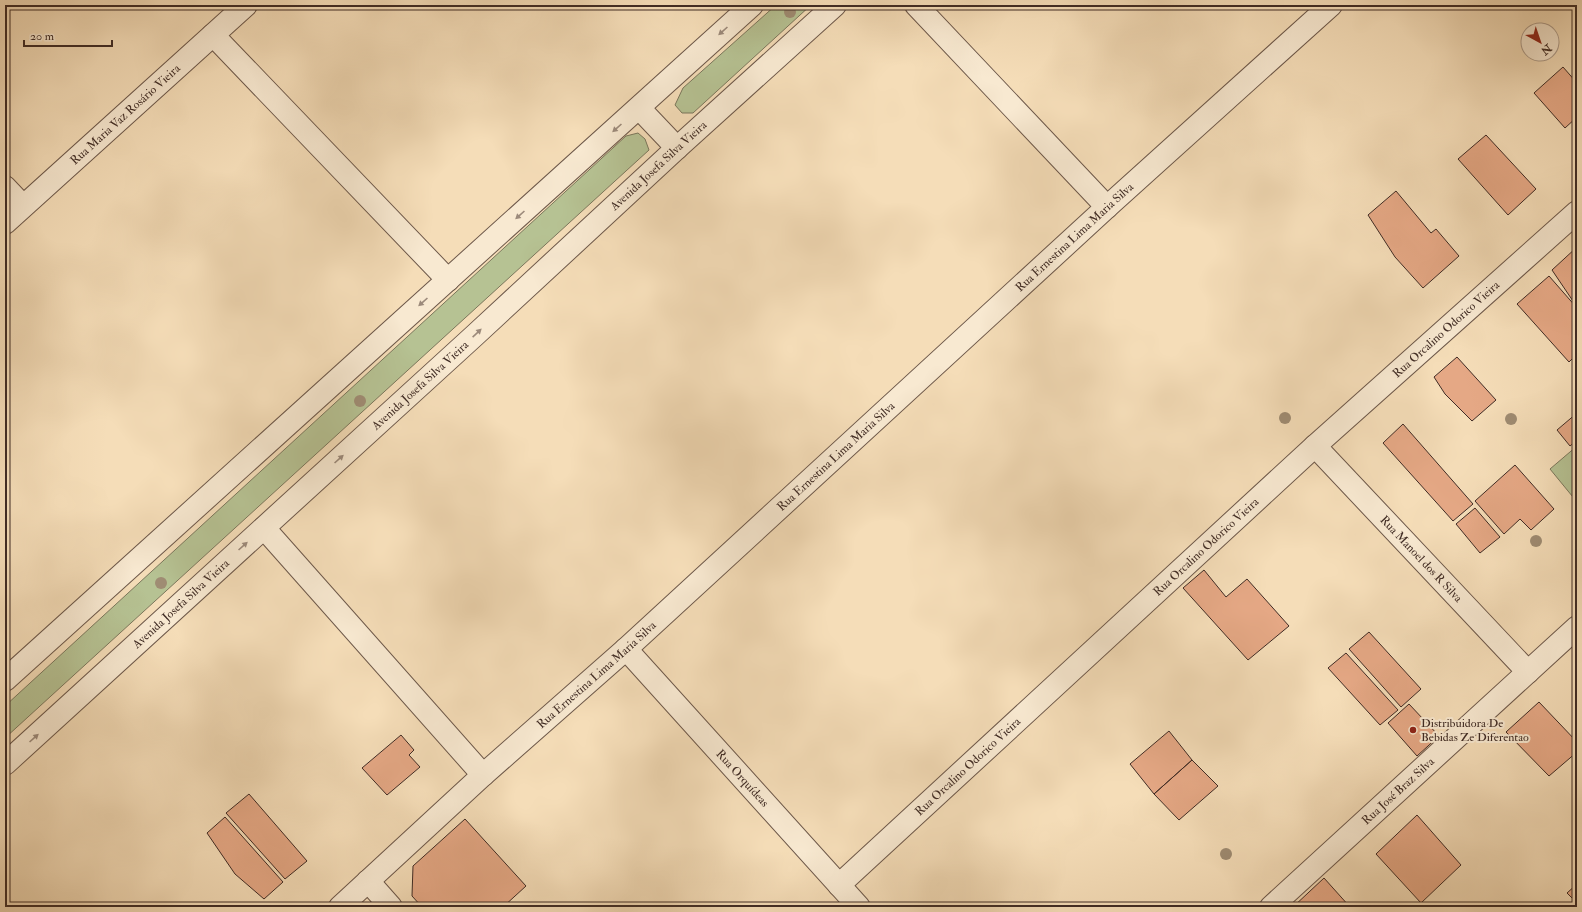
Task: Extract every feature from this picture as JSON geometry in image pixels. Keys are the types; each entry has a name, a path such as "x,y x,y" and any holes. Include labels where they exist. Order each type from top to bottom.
{"street":[{"name":"Rua Maria Vaz Rosário Vieira","path":"5,223 246,5"},
{"path":"5,680 752,5"},
{"name":"Avenida Josefa Silva Vieira","path":"5,764 835,5"},
{"path":"916,5 1107,207"},
{"name":"Rua Ernestina Lima Maria Silva","path":"340,907 483,775 626,649 1107,207 1331,5"},
{"path":"213,35 448,280"},
{"path":"639,108 677,148"},
{"path":"5,187 23,206"},
{"name":"Rua Orcalino Odorico Vieira","path":"839,885 1315,446 1577,212"},
{"name":"Rua Manoel dos R Silva","path":"1315,446 1528,672"},
{"path":"264,528 483,775"},
{"name":"Rua José Braz Silva","path":"1271,907 1577,627"},
{"name":"Rua Orquídeas","path":"626,649 859,907"},
{"path":"368,881 391,907"}],"green space":[{"path":"776,5 811,5 693,113 682,113 675,105 683,88"},
{"path":"638,133 645,139 649,150 5,738 5,706 626,136"},
{"path":"1577,446 1577,502 1550,469"}],"building":[{"path":"1563,67 1577,83 1577,117 1565,128 1534,93"},
{"path":"1486,135 1536,189 1508,215 1458,159"},
{"path":"1396,191 1431,233 1436,229 1459,256 1423,288 1395,257 1368,215"},
{"path":"1577,247 1577,307 1552,270"},
{"path":"1549,276 1577,308 1577,354 1569,362 1517,304"},
{"path":"1457,357 1496,400 1472,421 1445,394 1434,377"},
{"path":"1577,413 1577,440 1570,446 1557,430"},
{"path":"1403,424 1473,504 1453,521 1383,443"},
{"path":"1515,465 1554,509 1531,530 1520,519 1504,534 1475,501"},
{"path":"1475,508 1500,537 1480,553 1456,524"},
{"path":"1204,570 1226,597 1247,579 1289,626 1248,660 1183,588"},
{"path":"1369,632 1421,689 1401,707 1349,649"},
{"path":"1346,653 1398,710 1380,725 1328,668"},
{"path":"1539,702 1577,742 1577,752 1549,776 1506,732"},
{"name":"Distribuidora De Bebidas Ze Diferentao","path":"1409,704 1439,736 1417,756 1388,723"},
{"path":"1169,731 1192,760 1154,794 1130,764"},
{"path":"401,735 414,750 409,755 420,767 387,795 362,768"},
{"path":"1192,760 1218,786 1179,820 1154,794"},
{"path":"249,794 307,861 285,879 226,813"},
{"path":"1417,815 1461,865 1421,903 1376,854"},
{"path":"225,817 283,882 264,899 235,874 207,833"},
{"path":"465,819 526,886 503,907 422,907 412,896 413,866"},
{"path":"1324,878 1350,907 1293,907"},
{"path":"1577,884 1577,903 1567,893"}],"place":[{"name":"Distribuidora De Bebidas Ze Diferentao","path":"1413,730"}]}
